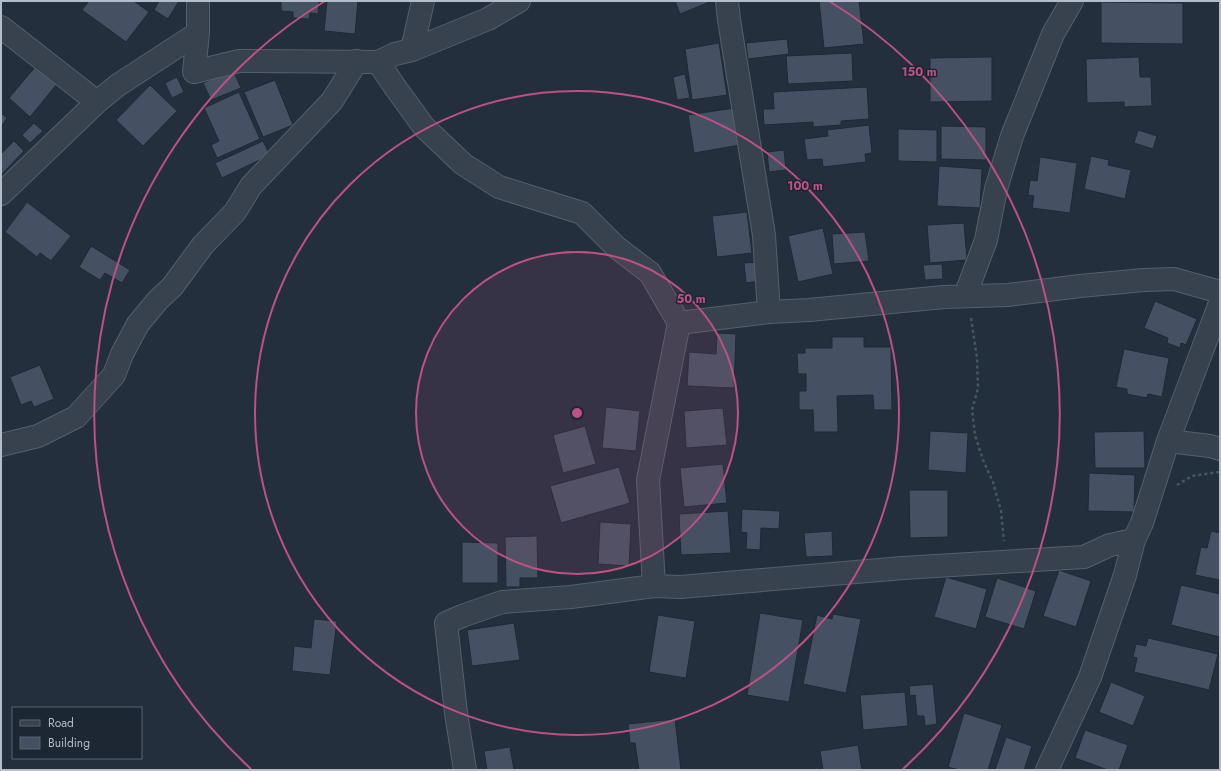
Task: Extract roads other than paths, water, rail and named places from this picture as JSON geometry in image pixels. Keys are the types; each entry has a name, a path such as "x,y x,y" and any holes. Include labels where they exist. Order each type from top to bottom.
{"street":[{"path":"198,1 198,33 194,72 239,61 378,62 395,54 412,50 488,19 518,1"},
{"path":"412,50 424,1"},
{"path":"728,1 729,20 764,235 769,312"},
{"path":"965,296 986,240 996,189 1012,136 1053,34 1072,1"},
{"path":"1,28 97,102"},
{"path":"1,194 97,102 118,85 198,33"},
{"path":"1,445 38,436 76,417 114,376 122,354 138,324 158,300 172,287 203,245 235,212 252,186 332,101 357,61"},
{"path":"378,62 424,127 463,164 499,187 582,213 616,247 650,273 679,322 648,480 654,586"},
{"path":"679,322 769,312 809,310 944,297 1008,295 1087,286 1174,279 1220,292"},
{"path":"1048,770 1090,677 1125,575 1134,540 1142,523 1168,441 1220,303"},
{"path":"1168,441 1220,448"},
{"path":"465,770 456,713 446,623 502,602 571,597 654,586 680,587 722,582 1004,561 1084,557 1110,545 1134,540"}]}
